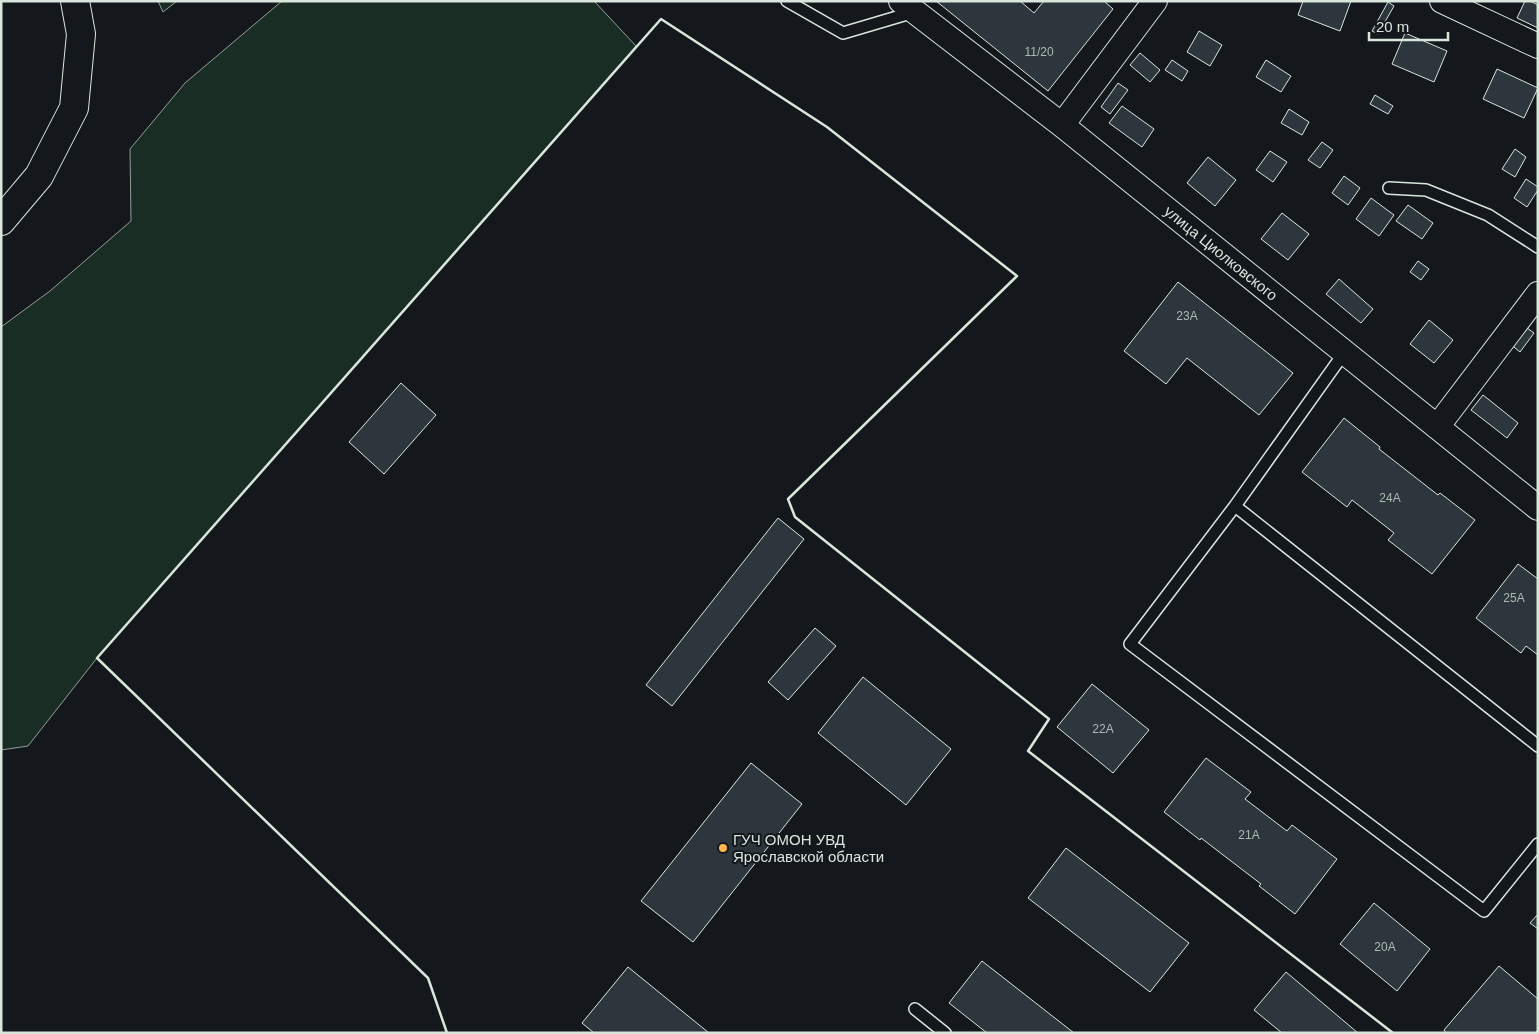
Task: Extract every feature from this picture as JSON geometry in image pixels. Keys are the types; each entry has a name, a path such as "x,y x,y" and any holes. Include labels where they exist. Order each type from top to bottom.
{"main road":[{"path":"1,221 39,176 74,108 81,34 75,1"}],"street":[{"path":"1442,1 1538,46"},
{"path":"1062,125 1153,2"},
{"name":"улица Циолковского","path":"908,6 1062,125 1538,508"},
{"path":"1437,427 1538,294"}],"lane":[{"path":"787,1 843,34 908,6"},
{"path":"1389,188 1426,190 1488,215 1538,248"},
{"path":"1344,353 1235,506 1130,644 1484,911 1538,844"},
{"path":"1235,506 1538,746"},
{"path":"915,1009 945,1033"}],"green space":[{"path":"158,1 177,1 163,12"},
{"path":"282,1 594,1 636,46 97,658 28,746 1,750 1,327 50,291 131,221 130,149 185,83"}],"building":[{"path":"936,1 1020,1 1034,13 1044,1 1104,1 1113,9 1048,91"},
{"path":"1303,1 1351,1 1340,31 1298,15"},
{"path":"1525,1 1538,5 1538,28 1517,18"},
{"path":"1388,2 1394,6 1378,34 1372,31"},
{"path":"1199,31 1222,45 1210,66 1187,52"},
{"path":"1405,33 1447,51 1434,82 1392,64"},
{"path":"1140,53 1160,70 1150,82 1130,65"},
{"path":"1172,60 1188,71 1182,81 1165,70"},
{"path":"1266,60 1291,76 1281,92 1256,77"},
{"path":"1497,69 1538,88 1524,118 1483,99"},
{"path":"1118,83 1128,90 1110,114 1101,107"},
{"path":"1375,95 1393,106 1388,114 1370,104"},
{"path":"1122,106 1154,129 1142,147 1109,123"},
{"path":"1289,109 1309,122 1302,135 1281,123"},
{"path":"1322,142 1333,150 1320,168 1308,160"},
{"path":"1515,149 1526,157 1515,177 1502,169"},
{"path":"1270,151 1287,162 1273,182 1256,170"},
{"path":"1208,157 1236,180 1215,206 1187,183"},
{"path":"1344,176 1360,188 1348,205 1332,193"},
{"path":"1526,179 1538,187 1527,207 1514,198"},
{"path":"1371,198 1394,215 1379,236 1356,219"},
{"path":"1408,205 1433,223 1422,239 1396,221"},
{"path":"1282,213 1309,234 1288,260 1261,239"},
{"path":"1418,261 1429,269 1421,280 1410,272"},
{"path":"1339,279 1373,309 1361,323 1326,294"},
{"path":"1178,282 1293,373 1259,415 1187,358 1166,384 1124,351"},
{"path":"1429,320 1453,340 1434,363 1410,344"},
{"path":"1523,325 1534,333 1520,352 1509,343"},
{"path":"401,383 436,415 384,474 349,442"},
{"path":"1483,395 1518,423 1507,438 1471,410"},
{"path":"1344,418 1380,447 1379,449 1438,495 1440,493 1475,520 1432,574 1388,540 1394,533 1352,500 1347,507 1302,472"},
{"path":"778,518 804,539 672,706 646,685"},
{"path":"1518,564 1538,579 1538,655 1526,646 1521,653 1476,618"},
{"path":"815,628 836,646 788,700 768,682"},
{"path":"863,677 951,749 906,805 818,733"},
{"path":"1092,684 1149,730 1113,773 1057,727"},
{"path":"1206,758 1251,792 1245,799 1287,831 1292,825 1337,859 1295,914 1259,886 1261,884 1164,812"},
{"path":"751,763 802,804 693,942 641,901"},
{"path":"1066,848 1189,943 1150,992 1028,898"},
{"path":"1374,903 1430,949 1397,991 1340,944"},
{"path":"1538,914 1538,929 1530,923"},
{"path":"982,961 1074,1033 987,1033 949,1003"},
{"path":"1499,966 1538,999 1538,1030 1535,1033 1446,1033 1444,1030"},
{"path":"628,967 709,1033 594,1033 582,1023"},
{"path":"1286,972 1358,1033 1282,1033 1254,1010"}],"wall":[{"path":"447,1033 428,978 97,658 661,19 827,127 1017,276 788,499 795,517 1049,719 1028,751 1393,1033"}],"place":[{"name":"ГУЧ ОМОН УВД Ярославской области","path":"723,848"}]}
